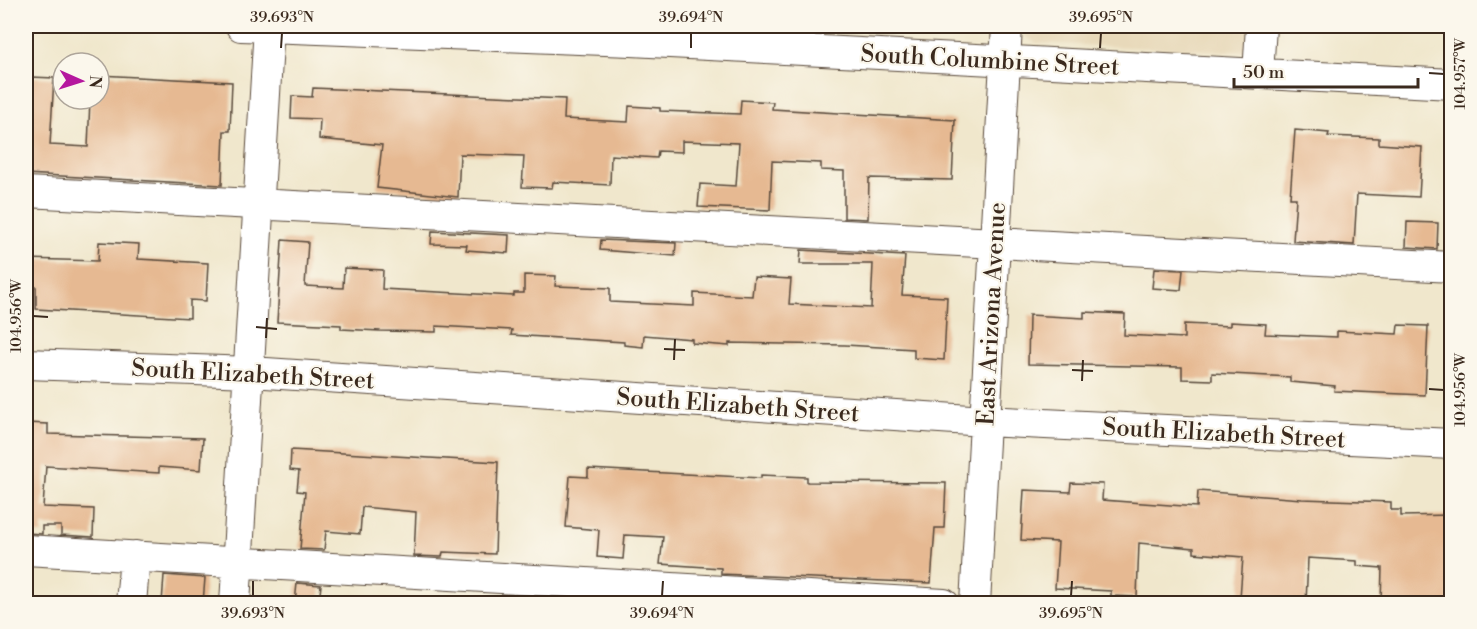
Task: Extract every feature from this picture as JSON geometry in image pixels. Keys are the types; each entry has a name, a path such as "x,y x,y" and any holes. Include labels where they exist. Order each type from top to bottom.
{"street":[{"name":"South Columbine Street","path":"260,26 631,41 1452,84"},
{"path":"235,603 251,372 258,206 260,26"},
{"name":"East Arizona Avenue","path":"975,603 1007,26"},
{"path":"1258,74 1261,26"},
{"path":"26,192 1452,267"},
{"name":"South Elizabeth Street","path":"26,364 251,372 985,421 1452,444"},
{"path":"26,550 944,603"},
{"path":"131,603 135,556"}],"shaded area":[{"path":"1023,26 1272,26 1271,53 1035,43 1024,35"}],"building":[{"path":"111,76 232,82 230,131 224,131 222,185 26,174 31,77 51,78 50,145 88,147 90,111 111,111"},
{"path":"313,88 565,99 564,119 628,122 629,106 660,108 660,111 740,114 741,100 773,102 772,109 955,120 952,180 869,178 868,219 844,218 844,171 821,170 821,163 772,161 770,210 698,207 700,184 736,186 739,143 682,141 682,152 658,151 657,158 611,155 610,185 553,182 552,188 522,187 524,156 460,154 458,197 377,188 382,145 319,139 320,119 291,118 292,96 312,97"},
{"path":"1295,130 1329,133 1328,136 1379,138 1379,144 1422,147 1419,197 1357,194 1354,245 1293,241 1296,198 1290,198"},
{"path":"1407,222 1438,223 1437,249 1406,247"},
{"path":"432,231 509,235 508,253 466,250 467,245 431,244"},
{"path":"282,240 308,242 305,286 343,288 344,268 383,270 382,289 514,296 514,293 524,293 524,275 556,276 555,286 610,288 610,302 694,306 694,293 752,296 754,277 791,279 789,304 871,308 873,264 800,264 801,250 905,256 902,295 947,297 944,360 914,358 914,349 845,345 729,343 729,346 692,343 692,339 644,335 643,347 624,345 624,342 511,335 512,330 436,326 436,332 380,331 341,329 341,325 277,322"},
{"path":"601,240 676,243 675,256 600,250"},
{"path":"99,242 139,244 138,259 208,263 206,301 190,300 190,318 36,309 36,287 26,287 26,259 98,261"},
{"path":"1154,269 1183,270 1181,290 1152,288"},
{"path":"1084,312 1125,314 1124,335 1184,338 1184,324 1230,326 1230,322 1266,324 1265,334 1337,337 1337,331 1397,334 1398,325 1428,326 1425,395 1334,391 1335,386 1290,382 1290,377 1212,373 1212,380 1182,379 1182,367 1028,364 1029,315 1084,318"},
{"path":"26,423 48,424 48,434 203,438 201,470 159,467 159,473 46,466 43,507 94,509 93,537 61,535 61,526 42,526 42,534 26,533"},
{"path":"291,450 498,462 495,554 443,552 442,557 414,556 416,512 362,507 360,534 326,531 324,550 300,549 305,492 297,491 299,471 290,470"},
{"path":"588,469 761,478 761,475 807,477 807,482 946,483 944,528 935,528 931,583 721,574 721,568 660,564 663,537 625,535 623,559 597,557 599,530 566,527 570,476 588,477"},
{"path":"1071,483 1103,484 1102,500 1197,507 1198,491 1302,499 1391,502 1391,510 1401,510 1401,516 1452,515 1448,603 1381,603 1382,568 1357,566 1357,561 1308,558 1306,603 1240,598 1243,557 1194,553 1194,548 1139,543 1137,597 1111,596 1111,591 1055,588 1058,542 1021,540 1024,490 1070,492"},
{"path":"164,575 205,578 203,603 162,603"},
{"path":"297,583 321,585 319,603 295,603"},
{"path":"525,597 554,598 553,603 525,603"}]}
